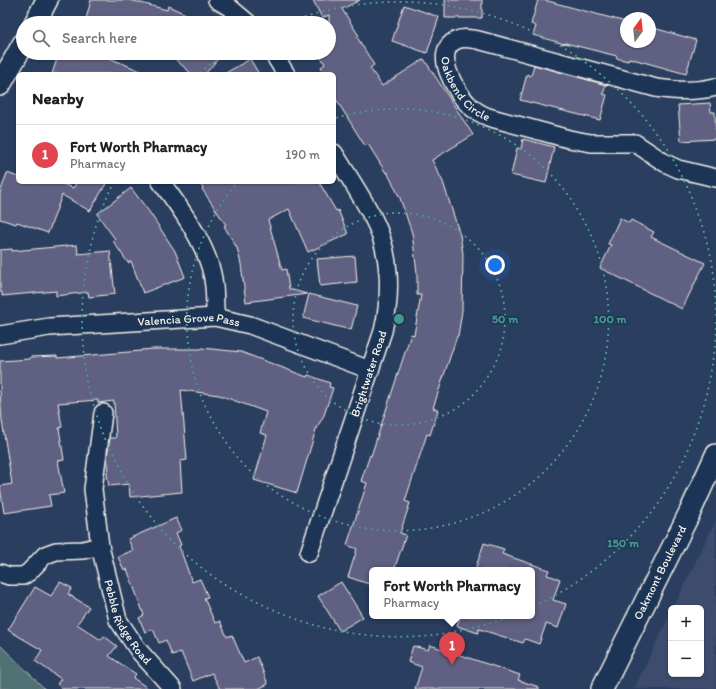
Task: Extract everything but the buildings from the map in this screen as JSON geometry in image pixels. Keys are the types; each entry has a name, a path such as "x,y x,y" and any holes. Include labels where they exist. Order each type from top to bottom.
{"street":[{"path":"38,16 47,0"},
{"path":"217,0 240,16"},
{"name":"Oakbend Circle","path":"716,88 699,91 656,88 478,40 464,38 456,40 449,46 446,55 448,74 463,99 478,113 568,139 591,143 635,142 665,163 678,169 716,178"},
{"path":"0,85 16,56"},
{"path":"277,60 285,72"},
{"name":"Brightwater Road","path":"309,553 370,370 387,314 389,292 384,248 373,217 336,156"},
{"path":"163,184 174,199 206,255 214,285 215,317"},
{"name":"Valencia Grove Pass","path":"0,335 49,326 215,317 250,325 370,370"},
{"name":"Pebble Ridge Road","path":"103,413 93,488 100,546 118,620 139,650 173,689"},
{"name":"Oakmont Boulevard","path":"602,689 716,456"},
{"path":"0,573 9,576 22,576 29,572 45,555 56,551 83,550 100,546"}],"shaded area":[{"path":"716,520 716,689 634,689 668,618 668,677 704,677 704,605 674,605"}],"green space":[{"path":"0,645 45,689 0,689"}],"place":[{"name":"Fort Worth Pharmacy","path":"452,665"}]}
